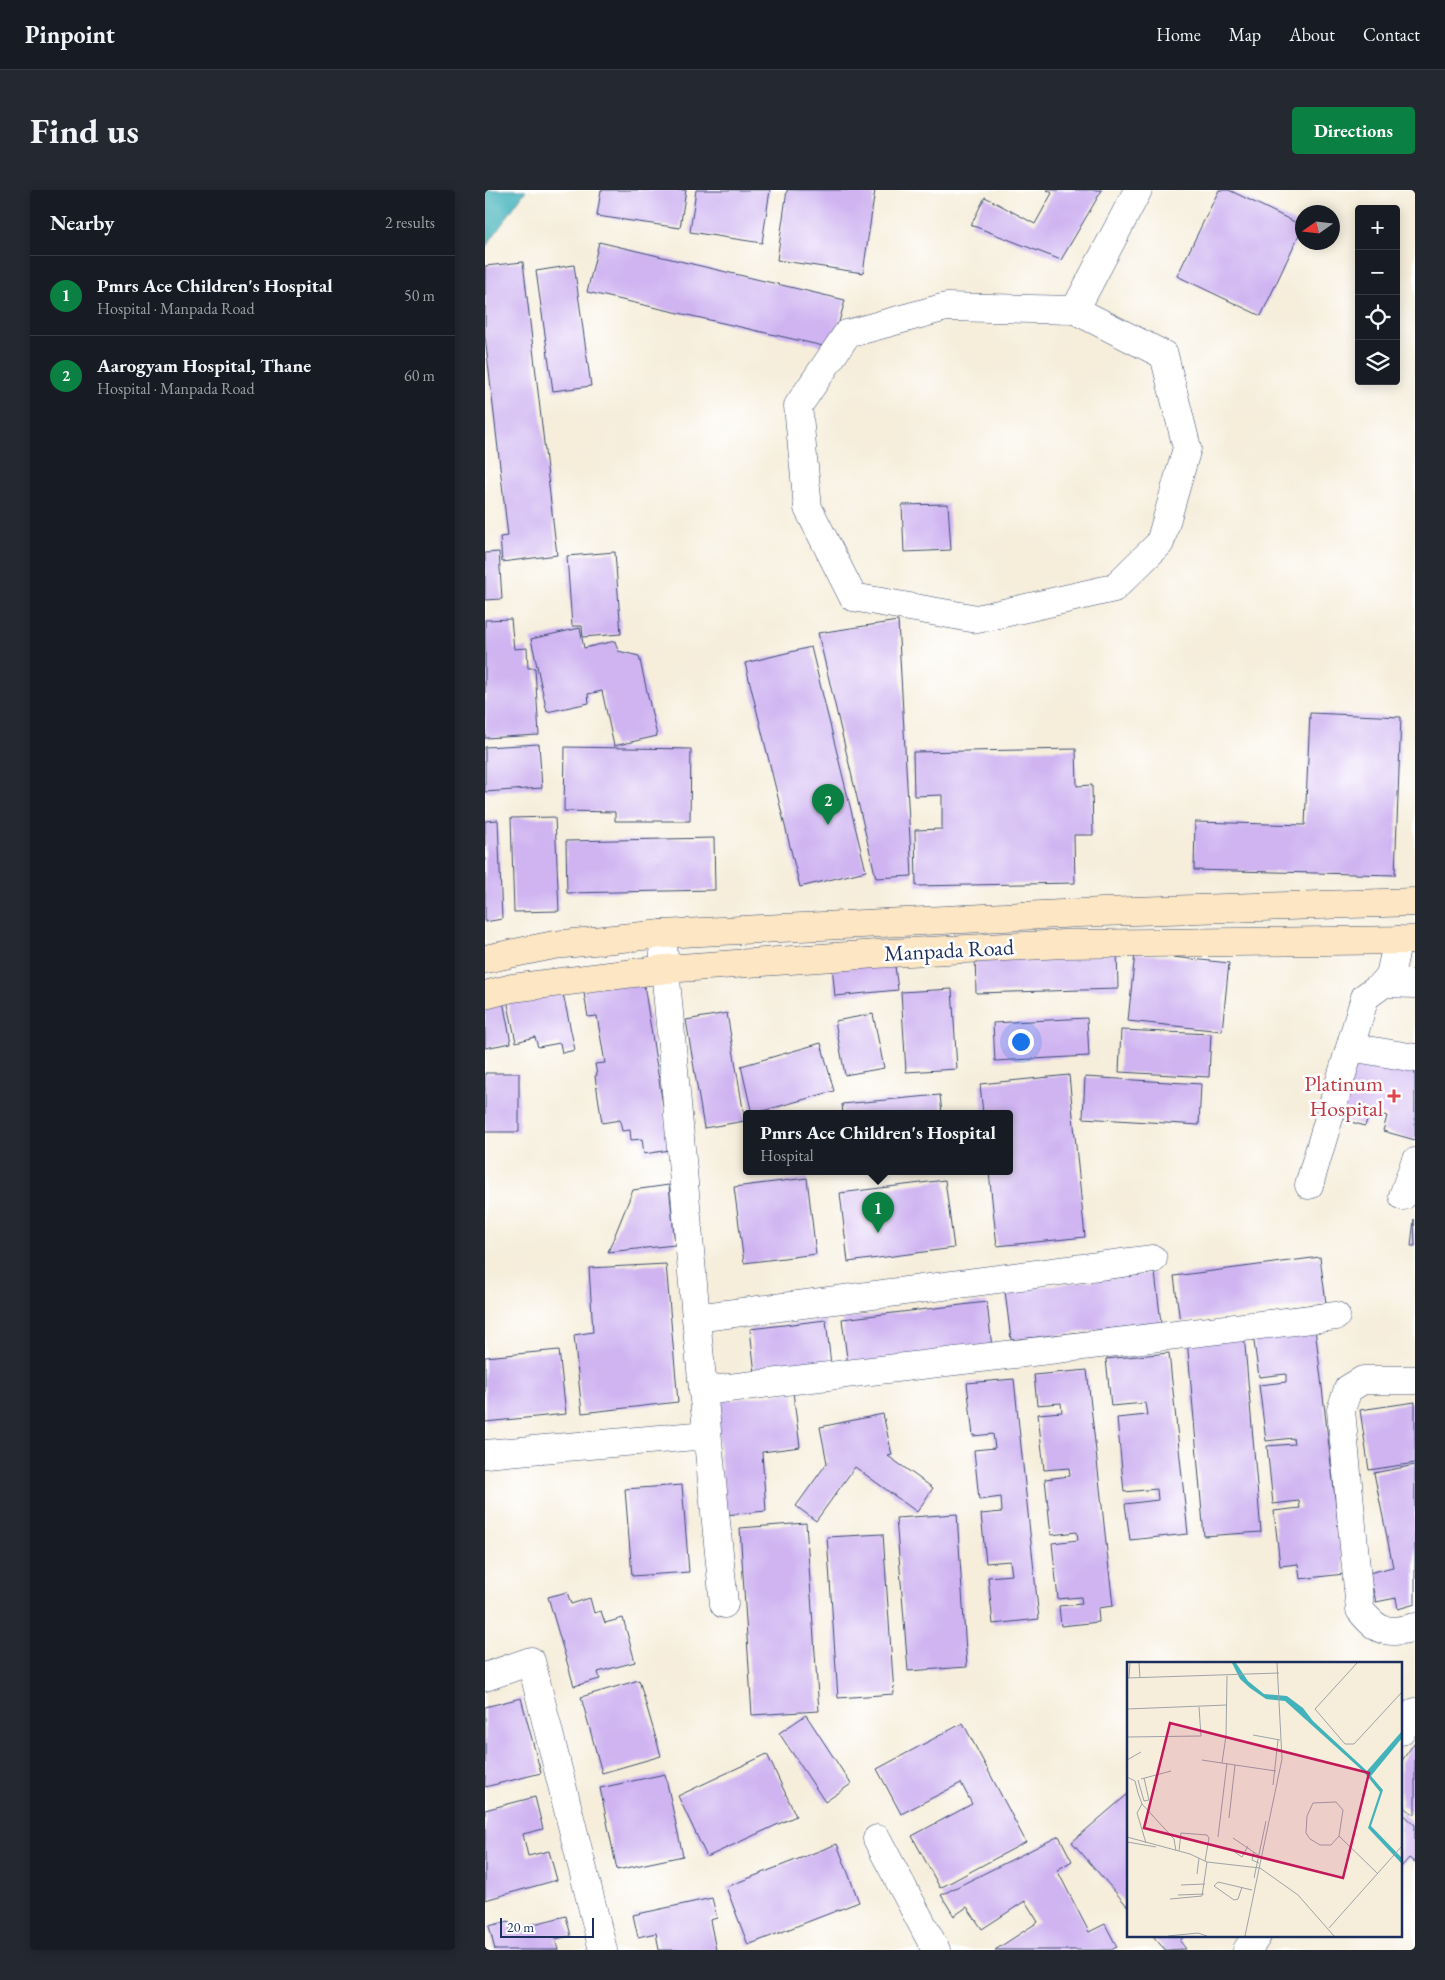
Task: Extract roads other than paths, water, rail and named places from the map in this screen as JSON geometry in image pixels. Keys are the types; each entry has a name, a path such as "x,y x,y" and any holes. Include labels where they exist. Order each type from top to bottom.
{"main road":[{"name":"Manpada Road","path":"485,959 554,945 662,934 889,922 1242,907 1415,902"},
{"path":"1242,907 1243,943"},
{"path":"889,922 890,953"},
{"name":"Manpada Road","path":"485,995 512,988 666,969 890,953 1064,944 1406,940"}],"street":[{"path":"1075,310 1138,190"},
{"path":"946,307 1075,310 1164,355 1187,448 1160,543 1114,588 977,619 853,597 808,508 798,406 847,334 946,307"},
{"path":"662,934 696,1318 724,1604"},
{"path":"1309,1185 1365,997 1384,983 1390,975 1406,940"},
{"path":"1384,983 1415,984"},
{"path":"1350,1047 1415,1058"},
{"path":"1403,1196 1415,1162"},
{"path":"696,1318 1153,1259"},
{"path":"703,1391 1336,1316"},
{"path":"1415,1380 1363,1380 1348,1389 1341,1410 1360,1610 1374,1627 1396,1632 1415,1627"},
{"path":"485,1454 707,1435"},
{"path":"485,1676 531,1661 603,1950"},
{"path":"1403,1728 1415,1712"},
{"path":"877,1839 936,1950"},
{"path":"1247,1950 1256,1938"}],"water":[{"path":"485,190 526,190 485,248"}],"place":[{"name":"Aarogyam Hospital, Thane","path":"828,825"},
{"name":"Platinum Hospital","path":"1394,1096"},
{"name":"Pmrs Ace Children's Hospital","path":"878,1233"}]}
